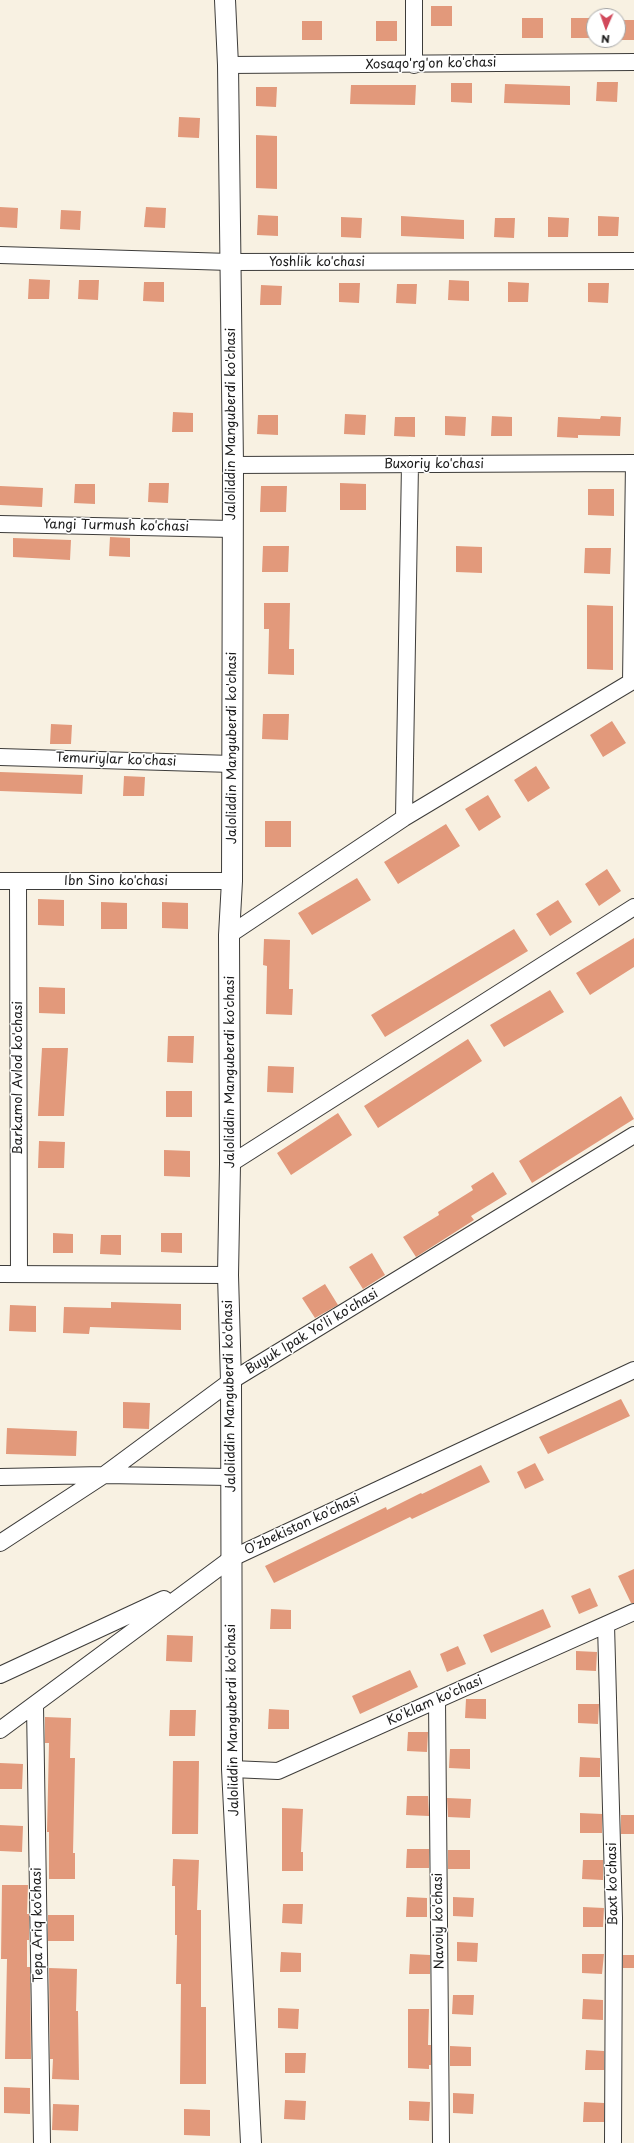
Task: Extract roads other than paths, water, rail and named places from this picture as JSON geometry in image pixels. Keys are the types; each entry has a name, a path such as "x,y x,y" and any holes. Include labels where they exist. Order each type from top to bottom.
{"street":[{"name":"Jaloliddin Manguberdi ko'chasi","path":"225,0 228,65 233,465 232,881 229,934 230,1164 228,1275 231,1381 230,1477 232,1558 232,1769 251,2143"},
{"path":"414,0 414,65"},
{"name":"Xosaqo'rg'on ko'chasi","path":"228,65 414,65 634,62"},
{"name":"Yoshlik ko'chasi","path":"0,255 230,262 634,261"},
{"path":"229,934 404,818 633,685 634,463"},
{"name":"Buxoriy ko'chasi","path":"233,465 634,463"},
{"path":"404,818 410,464"},
{"name":"Yangi Turmush ko'chasi","path":"0,524 232,529"},
{"name":"Temuriylar ko'chasi","path":"0,757 232,764"},
{"name":"Barkamol Avlod ko'chasi","path":"18,881 19,1274"},
{"name":"Ibn Sino ko'chasi","path":"0,882 232,881"},
{"path":"230,1164 634,907"},
{"name":"Buyuk Ipak Yo'li ko'chasi","path":"0,1543 104,1475 231,1381 634,1135"},
{"path":"0,1274 228,1275"},
{"name":"O'zbekiston ko'chasi","path":"0,1730 232,1558 634,1370"},
{"path":"0,1477 104,1475 230,1477"},
{"path":"0,1675 191,1587"},
{"name":"Ko'klam ko'chasi","path":"232,1769 278,1770 634,1612"},
{"name":"Baxt ko'chasi","path":"606,1625 614,1918 613,2143"},
{"name":"Navoiy ko'chasi","path":"437,1700 441,2143"},
{"name":"Tepa Ariq ko'chasi","path":"34,1706 42,2143"}]}
